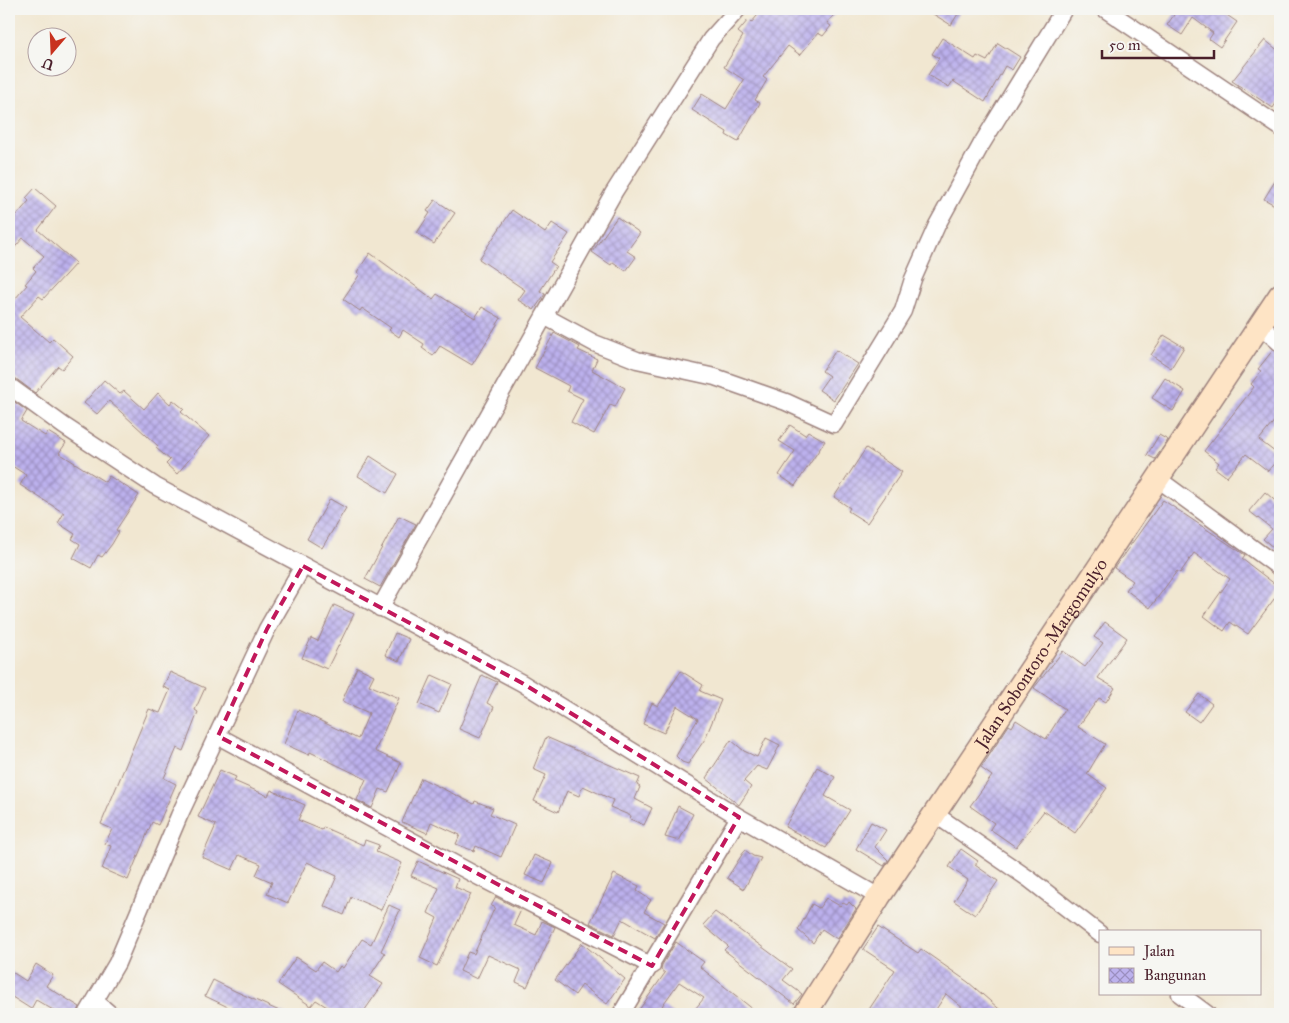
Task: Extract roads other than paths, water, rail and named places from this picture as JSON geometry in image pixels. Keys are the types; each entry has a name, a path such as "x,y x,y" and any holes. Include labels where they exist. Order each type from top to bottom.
{"street":[{"path":"380,608 642,146 711,39 738,9"},
{"path":"544,316 594,343 637,360 715,377 786,402 834,424 903,311 913,279 937,225 981,145 1064,9"},
{"path":"1105,9 1280,127"},
{"name":"Jalan Sobontoro-Margomulyo","path":"806,1014 879,897 936,815 1280,295"},
{"path":"1260,325 1280,343"},
{"path":"9,386 64,426 155,486 522,684 739,817 879,897"},
{"path":"1158,479 1280,568"},
{"path":"110,1014 91,1007 117,964 179,816 267,629 303,566"},
{"path":"218,736 470,872 652,966"},
{"path":"936,815 1029,879 1099,933"},
{"path":"622,1014 739,817"},
{"path":"1183,996 1207,1014"}]}
